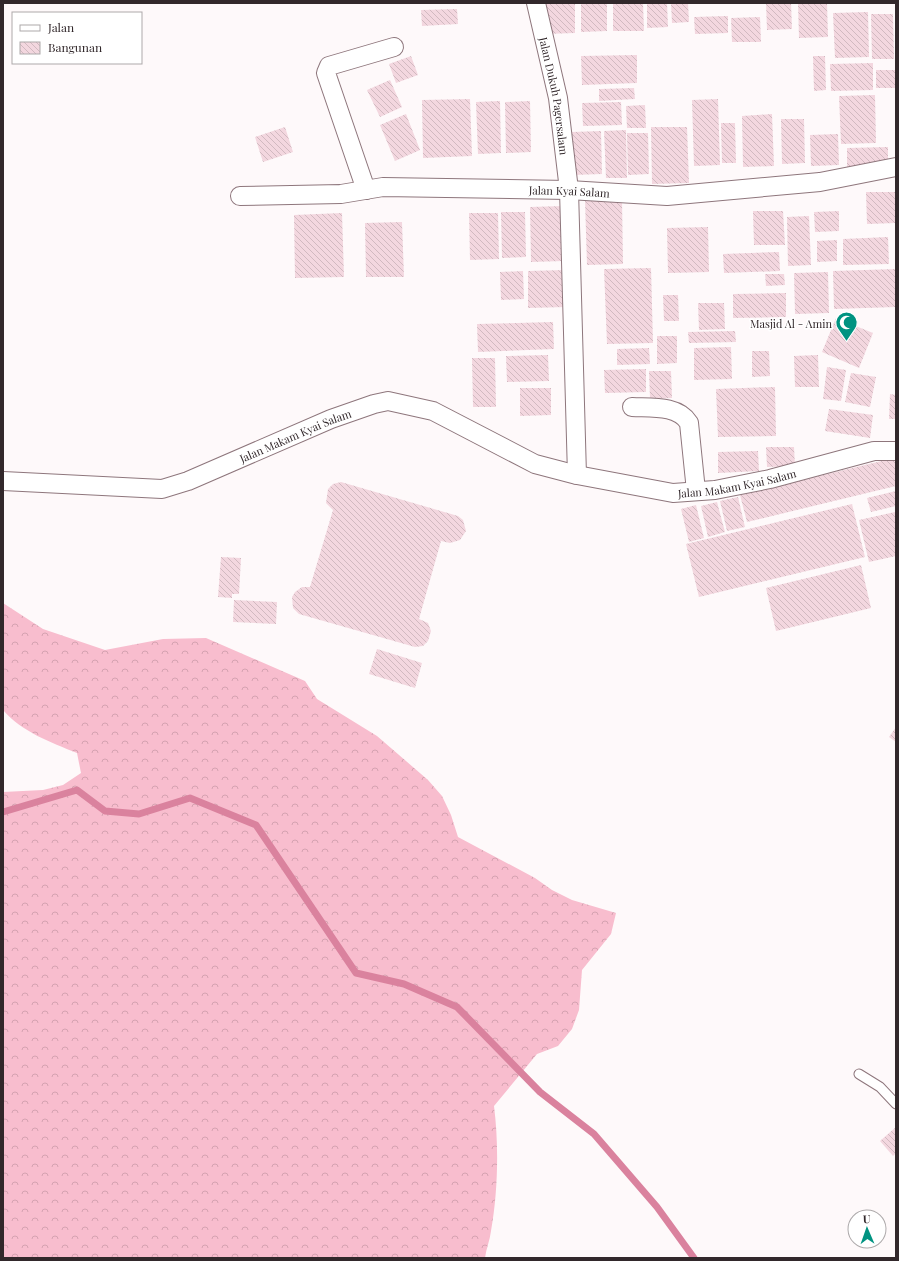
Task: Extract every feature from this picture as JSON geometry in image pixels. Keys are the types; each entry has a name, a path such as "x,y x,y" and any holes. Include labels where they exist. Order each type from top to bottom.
{"street":[{"name":"Jalan Dukuh Pagersalam","path":"536,3 558,98 569,190"},
{"path":"366,190 326,73 330,66 394,47"},
{"name":"Jalan Kyai Salam","path":"240,196 342,194 383,187 569,190 668,196 820,182 896,167"},
{"path":"569,190 576,475"},
{"name":"Jalan Makam Kyai Salam","path":"3,481 162,488 188,481 331,419 374,404 388,401 433,412 535,464 576,475 673,493 716,490 770,479 874,451 896,451"},
{"path":"632,407 680,412 685,417 689,423 696,491"}],"lane":[{"path":"859,1074 880,1087 896,1104"}],"green space":[{"path":"3,603 43,629 105,650 163,639 206,638 305,681 317,699 377,736 428,780 442,796 451,815 458,837 535,878 552,890 572,900 616,913 611,934 582,970 579,1010 572,1029 558,1046 537,1054 494,1106 497,1136 496,1185 493,1216 485,1258 3,1258 3,792 43,790 63,785 81,773 77,753 37,736 11,718 3,710"}],"building":[{"path":"545,3 575,3 575,33 546,34"},
{"path":"581,3 607,3 607,31 581,32"},
{"path":"613,3 643,3 644,31 613,31"},
{"path":"647,3 667,3 668,27 647,28"},
{"path":"671,3 688,3 689,22 672,23"},
{"path":"766,3 791,3 792,29 767,30"},
{"path":"798,3 827,3 828,37 799,38"},
{"path":"457,9 458,24 422,26 421,10"},
{"path":"868,12 869,57 835,58 833,13"},
{"path":"871,14 893,14 894,59 872,59"},
{"path":"728,16 728,33 695,34 694,17"},
{"path":"760,17 761,42 732,42 731,18"},
{"path":"637,55 637,83 582,85 581,56"},
{"path":"411,56 418,75 396,83 389,64"},
{"path":"813,56 825,56 826,90 814,91"},
{"path":"873,63 873,90 831,91 830,64"},
{"path":"876,70 896,70 896,88 876,88"},
{"path":"390,80 402,107 380,117 367,90"},
{"path":"634,88 635,99 599,101 599,89"},
{"path":"875,95 876,143 841,144 839,96"},
{"path":"470,99 472,156 423,158 422,100"},
{"path":"718,99 720,165 694,166 692,100"},
{"path":"500,101 501,153 478,154 476,102"},
{"path":"530,101 531,152 506,153 505,102"},
{"path":"621,102 622,125 583,126 582,103"},
{"path":"645,105 646,128 627,128 626,106"},
{"path":"406,114 420,150 395,161 380,125"},
{"path":"772,114 774,166 743,167 742,116"},
{"path":"781,119 804,119 805,163 782,164"},
{"path":"721,123 735,123 736,163 722,163"},
{"path":"285,127 293,152 263,162 255,137"},
{"path":"651,127 687,127 689,183 652,184"},
{"path":"626,130 627,178 606,178 604,131"},
{"path":"601,131 602,174 573,175 572,132"},
{"path":"627,133 648,133 649,174 628,175"},
{"path":"838,134 839,165 811,166 810,135"},
{"path":"888,147 888,168 847,169 847,148"},
{"path":"866,192 896,192 896,223 867,224"},
{"path":"622,199 623,264 587,265 585,200"},
{"path":"563,206 564,261 531,262 530,207"},
{"path":"753,211 783,211 785,245 754,245"},
{"path":"839,211 839,231 815,232 814,212"},
{"path":"501,212 525,212 526,257 502,258"},
{"path":"342,213 344,277 295,278 294,215"},
{"path":"469,213 498,213 499,259 470,260"},
{"path":"809,216 811,265 788,266 787,217"},
{"path":"402,222 404,277 366,277 365,223"},
{"path":"708,227 709,272 668,273 667,228"},
{"path":"888,237 889,264 843,265 843,239"},
{"path":"837,240 837,261 817,262 817,241"},
{"path":"779,252 780,271 724,273 723,254"},
{"path":"651,268 653,343 607,344 604,269"},
{"path":"896,269 896,307 834,309 833,271"},
{"path":"565,270 566,307 528,308 528,271"},
{"path":"523,271 524,299 501,300 500,272"},
{"path":"828,272 829,313 795,314 794,273"},
{"path":"765,274 784,274 785,285 766,286"},
{"path":"786,293 786,317 733,318 733,294"},
{"path":"663,295 678,295 679,321 664,321"},
{"path":"698,303 724,303 725,329 699,330"},
{"name":"Masjid Al - Amin","path":"836,318 873,333 859,368 822,352"},
{"path":"553,322 554,349 478,352 477,324"},
{"path":"735,331 736,342 689,343 688,332"},
{"path":"657,336 677,336 677,363 657,364"},
{"path":"731,347 732,379 694,380 694,348"},
{"path":"649,348 650,364 617,365 617,349"},
{"path":"752,351 769,351 770,376 752,377"},
{"path":"548,355 549,381 507,382 506,356"},
{"path":"818,355 819,387 795,387 794,356"},
{"path":"472,358 495,358 496,407 473,407"},
{"path":"827,367 846,370 841,401 823,399"},
{"path":"646,369 646,392 605,393 604,370"},
{"path":"649,371 671,371 672,398 650,399"},
{"path":"851,373 876,377 870,407 845,402"},
{"path":"775,387 776,436 718,437 716,389"},
{"path":"520,388 551,388 551,415 520,416"},
{"path":"890,394 896,395 896,419 889,419"},
{"path":"829,409 873,415 870,438 825,431"},
{"path":"766,447 794,447 795,466 767,467"},
{"path":"758,451 759,471 718,473 718,452"},
{"path":"894,458 896,466 896,486 747,522 740,495"},
{"path":"341,482 458,516 463,520 466,531 460,540 450,543 441,541 419,619 428,623 431,631 428,641 423,646 415,647 299,614 293,608 292,597 295,592 302,587 310,587 333,510 326,503 328,489 333,484"},
{"path":"896,491 896,506 871,512 867,498"},
{"path":"738,497 745,527 727,531 720,501"},
{"path":"717,502 725,532 708,537 701,506"},
{"path":"852,504 865,557 699,597 686,544"},
{"path":"696,505 704,538 689,542 681,509"},
{"path":"895,512 896,556 869,562 859,520"},
{"path":"221,557 241,558 239,594 232,594 232,598 218,597"},
{"path":"861,565 871,608 776,631 766,588"},
{"path":"234,600 277,602 276,624 233,622"},
{"path":"377,649 422,663 415,688 369,674"},
{"path":"896,727 896,742 889,737"},
{"path":"896,1127 896,1153 893,1156 880,1141"}],"waterway":[{"path":"3,812 77,790 105,811 139,814 190,798 256,825 356,973 404,984 457,1007 540,1092 594,1134 657,1207 694,1258"}],"place":[{"name":"Masjid Al - Amin","path":"847,342"}]}
